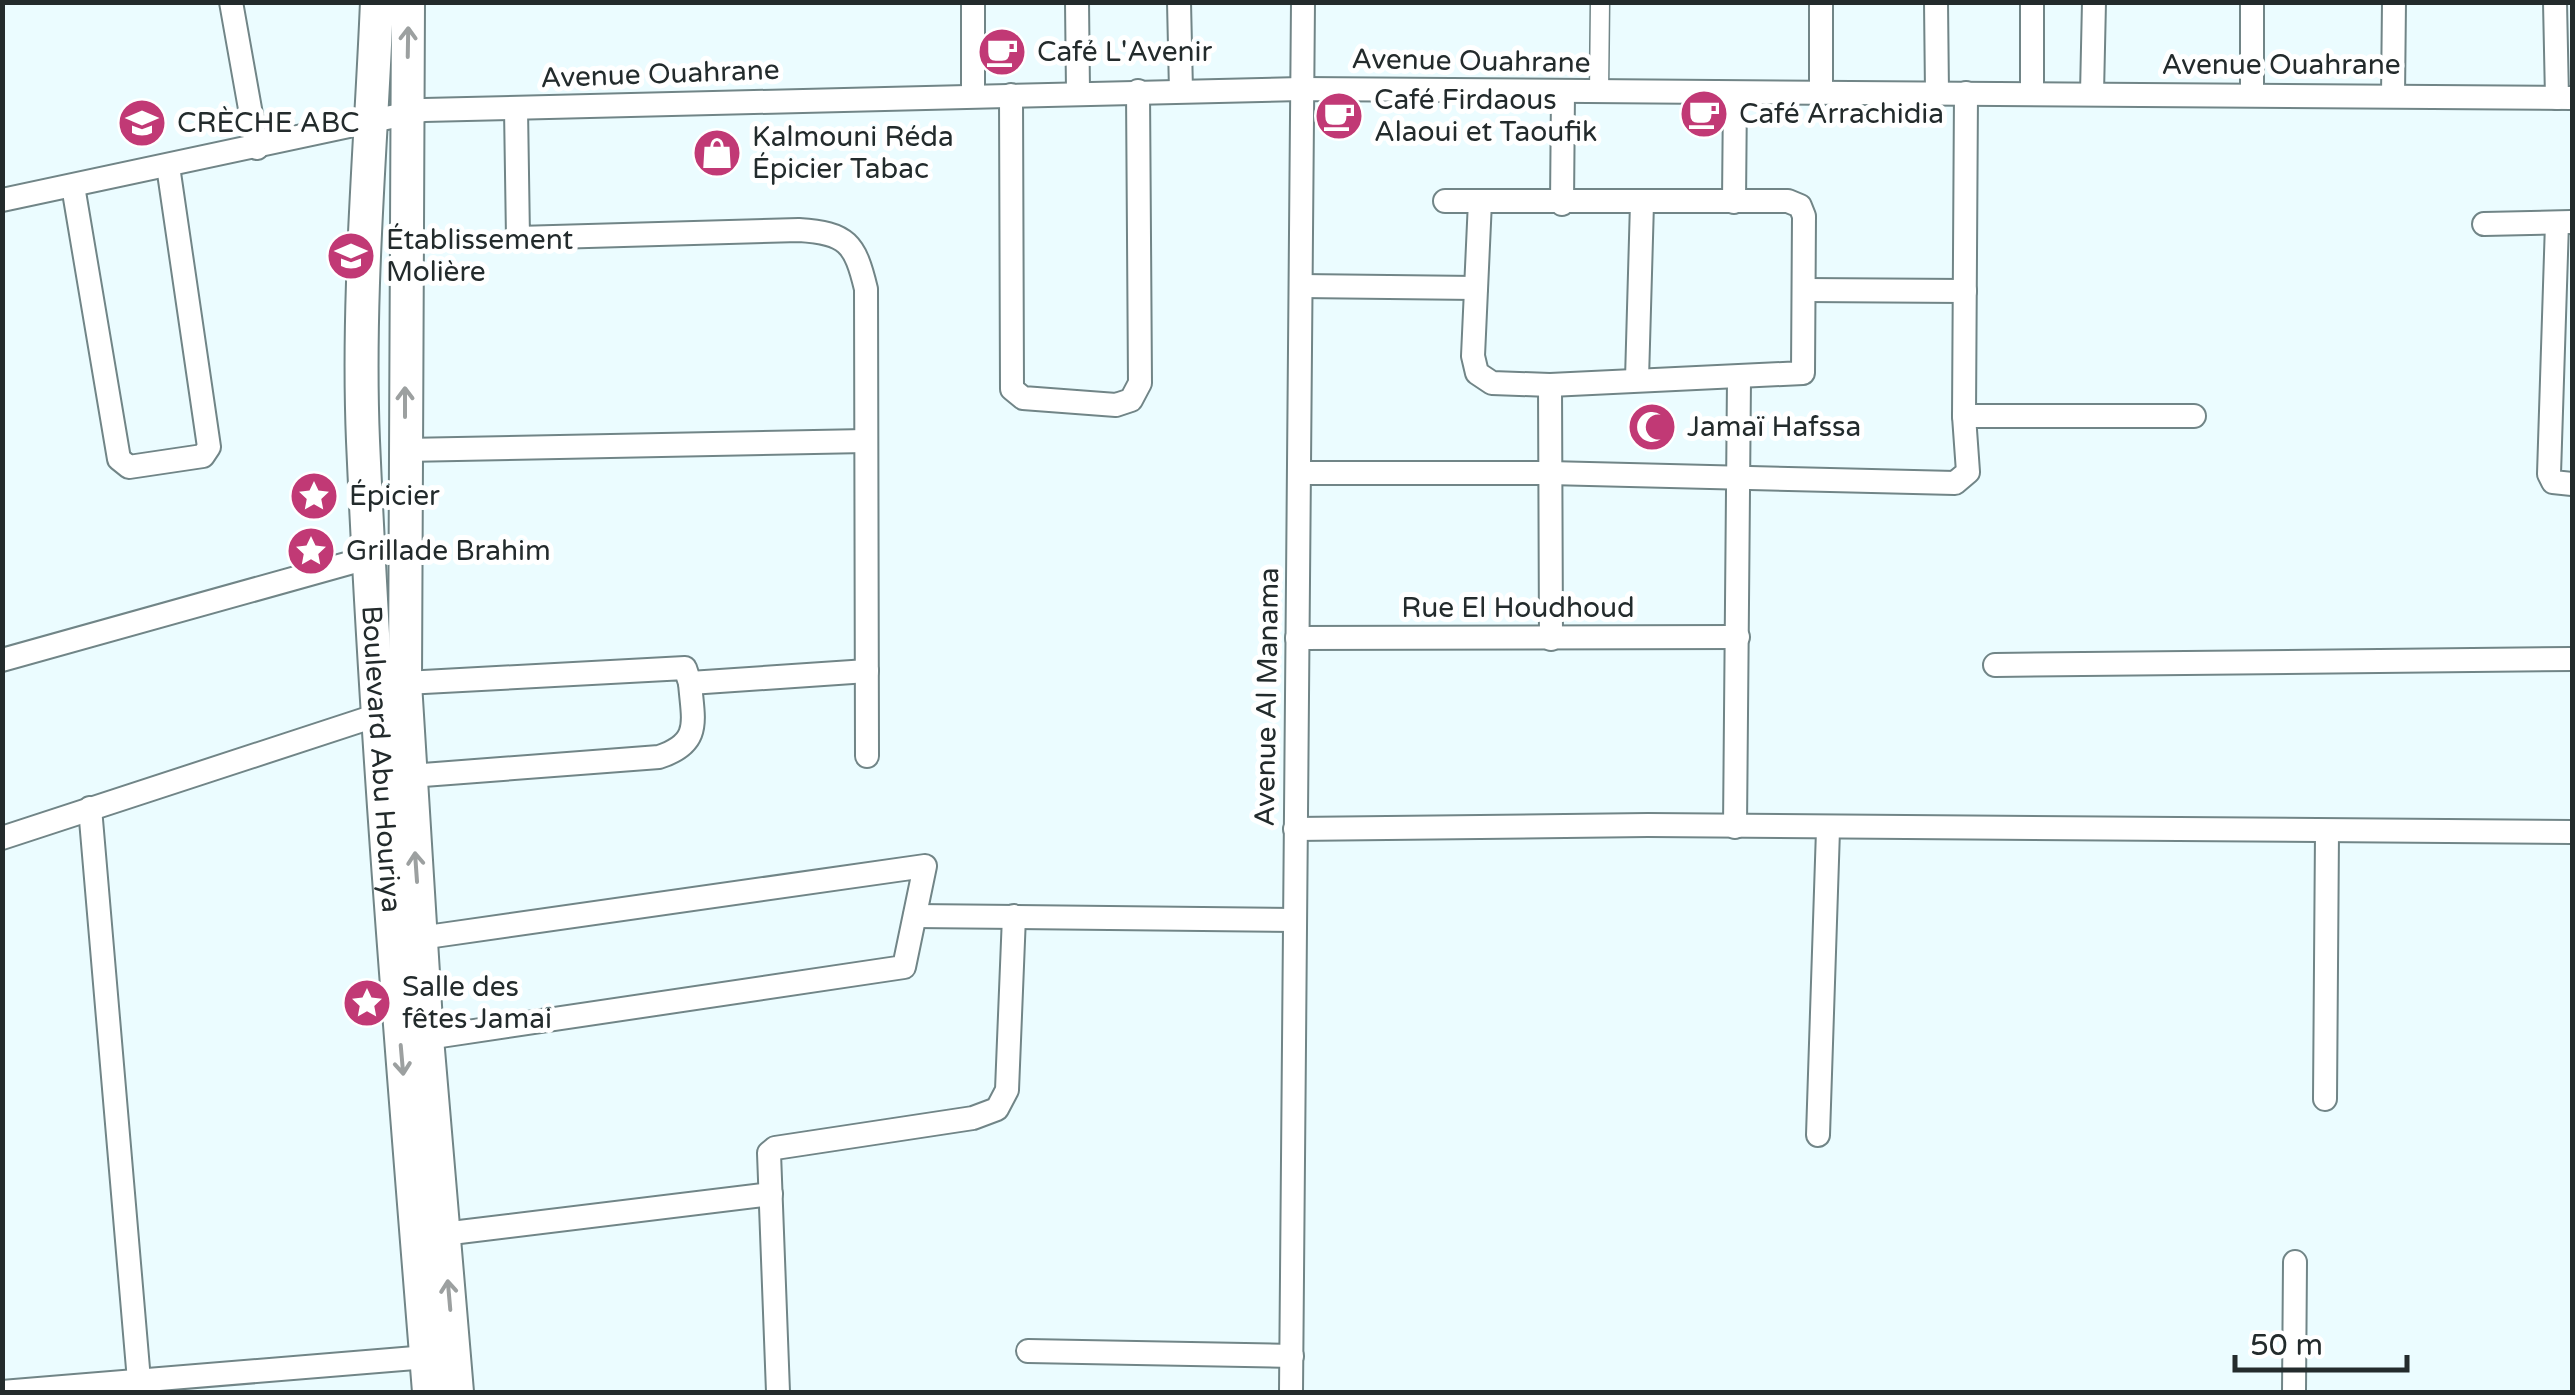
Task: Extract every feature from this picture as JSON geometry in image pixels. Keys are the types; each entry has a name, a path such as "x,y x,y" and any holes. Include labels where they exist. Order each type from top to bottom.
{"main road":[{"name":"Boulevard Abu Houriya","path":"377,2 362,326 378,715 430,1392"},
{"name":"Boulevard Abu Houriya","path":"408,2 405,683 427,1038 458,1392"}],"street":[{"path":"231,2 257,148"},
{"path":"973,2 973,96"},
{"path":"1077,2 1078,92"},
{"path":"1178,2 1180,91"},
{"name":"Avenue Al Manama","path":"1291,1392 1303,2"},
{"path":"1599,92 1600,2"},
{"path":"1821,92 1822,2"},
{"path":"1936,2 1937,94"},
{"path":"2032,2 2032,94"},
{"path":"2092,93 2094,2"},
{"path":"2252,2 2252,94"},
{"path":"2393,96 2394,2"},
{"path":"2556,2 2565,98"},
{"name":"Avenue Ouahrane","path":"2,200 372,124 408,113 516,108 1302,89 2565,98"},
{"path":"1011,94 1012,389 1022,398 1116,405 1131,400 1140,383 1138,91"},
{"path":"1562,204 1563,92"},
{"path":"1734,93 1734,202"},
{"path":"1300,472 1739,476 1955,484 1968,472 1964,416 1966,94"},
{"path":"516,108 518,238 785,230 842,238 858,255 866,289 867,756"},
{"path":"73,186 119,458 129,467 202,456 210,447 168,166"},
{"path":"1445,201 1480,201 1562,204 1788,201 1800,206 1804,216 1803,373 1550,385 1492,382 1477,373 1473,356 1480,201"},
{"path":"1637,379 1642,203"},
{"path":"2484,224 2565,222 2550,474 2553,482 2572,484"},
{"path":"1300,286 1476,288"},
{"path":"1805,290 1965,291"},
{"path":"1735,827 1739,378"},
{"path":"1550,385 1551,639"},
{"path":"1964,416 2194,416"},
{"path":"404,450 866,441"},
{"path":"2,660 371,557"},
{"name":"Rue El Houdhoud","path":"1297,638 1738,637"},
{"path":"1995,665 2572,659"},
{"path":"405,683 686,668 694,722 690,739 679,751 659,757 410,776"},
{"path":"690,682 866,671"},
{"path":"2,838 378,715"},
{"path":"90,808 139,1387"},
{"path":"1295,829 1735,827 2572,832"},
{"path":"1818,1135 1828,830"},
{"path":"2325,1100 2327,832"},
{"path":"420,938 925,866 904,966 427,1038"},
{"path":"915,916 1295,920"},
{"path":"778,1392 768,1159 775,1148 973,1118 997,1109 1008,1090 1014,916"},
{"path":"443,1234 771,1194"},
{"path":"2294,1392 2295,1262"},
{"path":"1028,1351 1292,1356"},
{"path":"2,1392 139,1387 426,1357"}],"place":[{"name":"Café L'Avenir","path":"1002,52"},
{"name":"Café Arrachidia","path":"1704,114"},
{"name":"Café Firdaous Alaoui et Taoufik","path":"1339,116"},
{"name":"CRÈCHE ABC","path":"142,123"},
{"name":"Kalmouni Réda Épicier Tabac","path":"717,153"},
{"name":"Établissement Molière","path":"351,256"},
{"name":"Jamaï Hafssa","path":"1652,427"},
{"name":"Épicier","path":"314,496"},
{"name":"Grillade Brahim","path":"311,551"},
{"name":"Salle des fêtes Jamai","path":"367,1003"}]}
